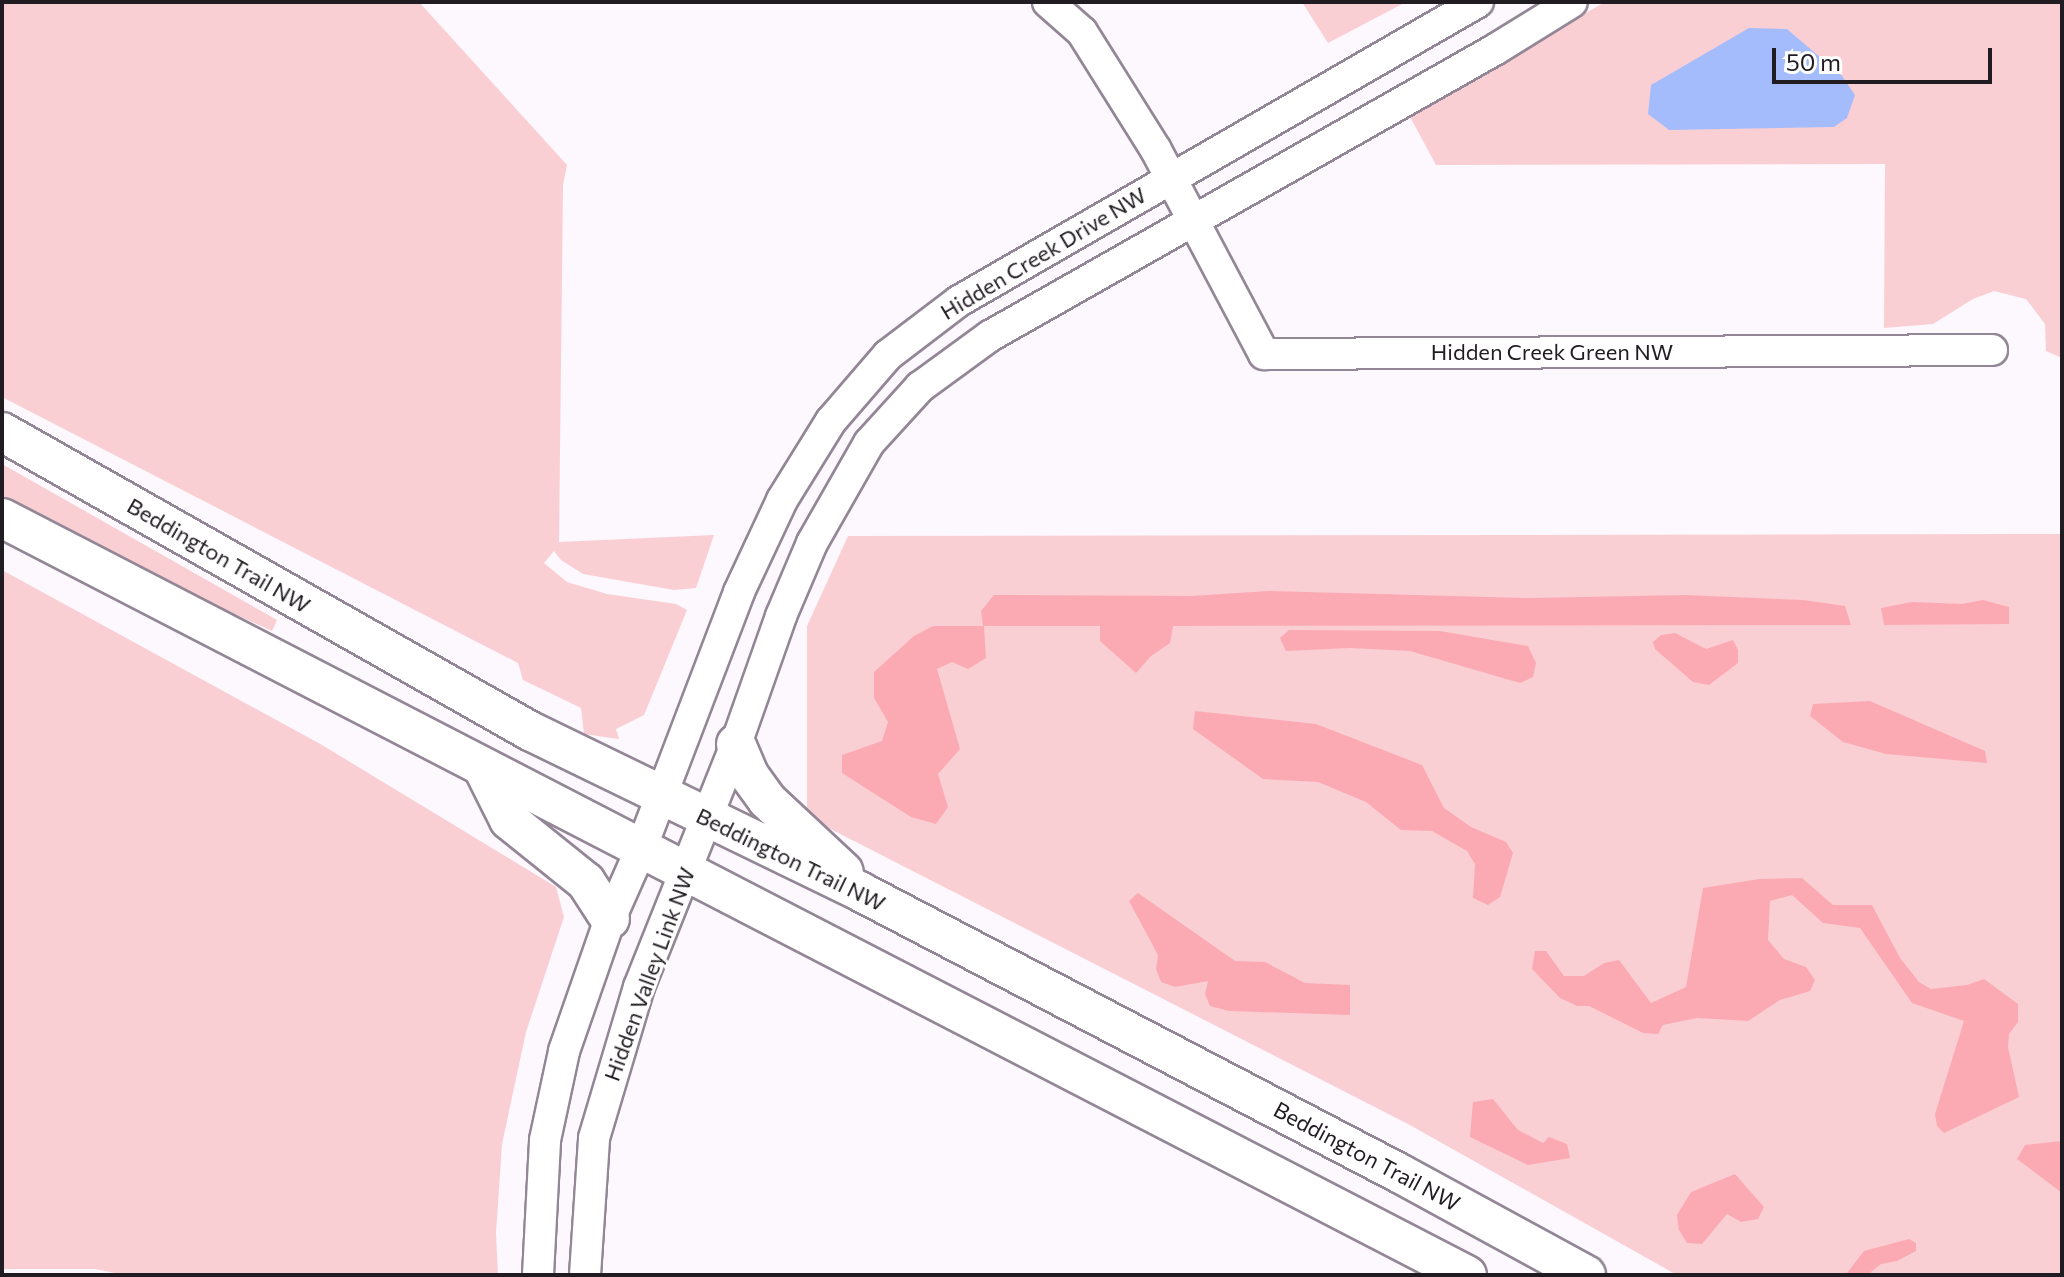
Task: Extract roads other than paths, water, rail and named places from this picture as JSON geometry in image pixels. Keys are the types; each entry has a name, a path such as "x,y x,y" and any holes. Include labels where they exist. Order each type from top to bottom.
{"main road":[{"name":"Beddington Trail NW","path":"2,432 461,693 705,818 861,892 1412,1180 1586,1275"},
{"path":"2,518 1467,1275"},
{"path":"736,744 749,775 767,800 830,856 861,892"},
{"path":"483,768 509,820 586,882 610,919"}],"street":[{"path":"1048,2 1082,32 1172,175 1193,219"},
{"name":"Hidden Creek Drive NW","path":"705,818 736,744 781,616 812,543 869,443 920,387 990,336 1496,49 1572,2"},
{"path":"1474,4 1496,49"},
{"name":"Hidden Creek Drive NW","path":"641,849 739,592 782,500 831,421 888,355 959,301 1172,175 1474,4"},
{"name":"Hidden Creek Green NW","path":"1193,219 1264,354 1992,350"},
{"path":"888,355 920,387"},
{"name":"Hidden Valley Link NW","path":"585,1275 594,1138 639,987 705,818"},
{"path":"538,1275 545,1140 564,1051 610,919 641,849"}],"water":[{"path":"1749,28 1787,29 1842,76 1855,95 1847,118 1834,127 1669,130 1648,114 1651,85"}]}
